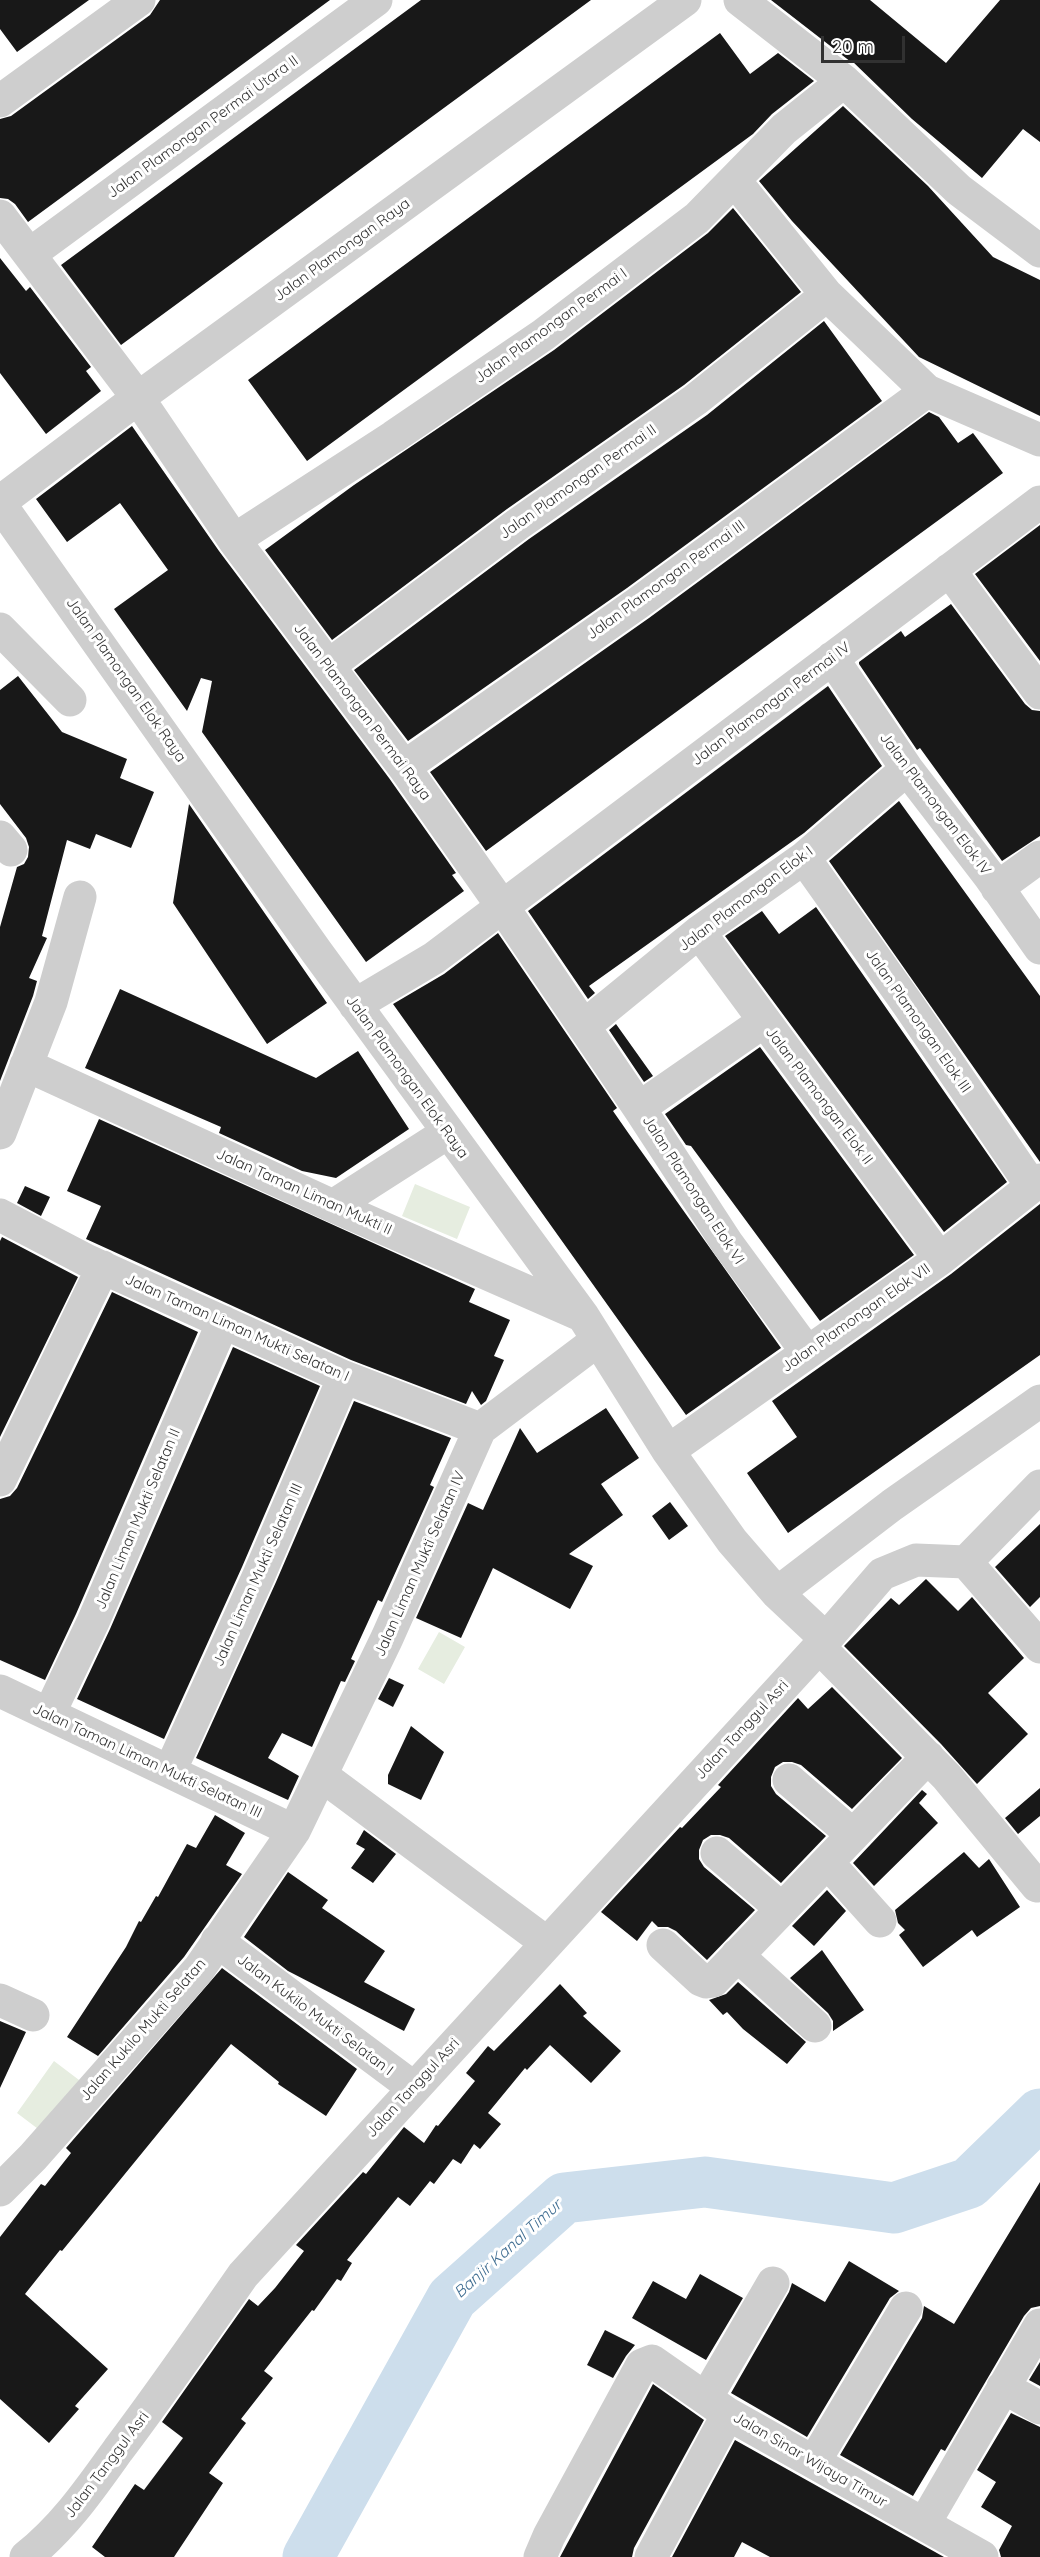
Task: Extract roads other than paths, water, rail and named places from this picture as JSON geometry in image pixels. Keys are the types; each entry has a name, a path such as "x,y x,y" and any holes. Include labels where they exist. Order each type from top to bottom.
{"street":[{"path":"0,101 139,0"},
{"name":"Jalan Plamongan Permai Utara II","path":"30,254 376,0"},
{"name":"Jalan Plamongan Raya","path":"0,503 138,398 685,0"},
{"path":"740,0 844,81 959,190 1040,251"},
{"name":"Jalan Plamongan Permai I","path":"234,540 393,437 543,335 697,218 784,129 844,81"},
{"path":"735,181 827,295 927,391 1040,440"},
{"name":"Jalan Plamongan Permai Raya","path":"0,216 138,398 234,540 404,766 584,1026"},
{"name":"Jalan Plamongan Permai II","path":"328,666 518,524 695,400 827,295"},
{"name":"Jalan Plamongan Permai III","path":"404,766 638,603 927,391"},
{"name":"Jalan Plamongan Permai IV","path":"355,1005 434,958 1040,502"},
{"name":"Jalan Plamongan Elok Raya","path":"0,503 355,1005 591,1328 668,1451 732,1541 822,1643 947,1777 1037,1886"},
{"path":"949,570 1040,693"},
{"path":"0,629 70,700"},
{"name":"Jalan Plamongan Elok IV","path":"832,658 907,769 1040,948"},
{"name":"Jalan Plamongan Elok I","path":"584,1026 699,932 804,858 907,769"},
{"path":"997,888 1040,856"},
{"name":"Jalan Plamongan Elok III","path":"804,858 1035,1183"},
{"path":"0,1133 51,1002 80,897"},
{"name":"Jalan Plamongan Elok II","path":"699,932 763,1022 940,1259"},
{"path":"639,1108 763,1022"},
{"name":"Jalan Plamongan Elok VI","path":"584,1026 727,1243 807,1352"},
{"name":"Jalan Taman Liman Mukti II","path":"26,1065 591,1328"},
{"path":"333,1206 447,1133"},
{"name":"Jalan Plamongan Elok VII","path":"668,1451 940,1259 1035,1183"},
{"name":"Jalan Taman Liman Mukti Selatan I","path":"0,1215 103,1268 344,1377 480,1429"},
{"path":"0,1480 103,1268"},
{"name":"Jalan Liman Mukti Selatan II","path":"49,1714 98,1611 223,1322"},
{"name":"Jalan Liman Mukti Selatan IV","path":"294,1831 387,1638 480,1429 591,1328"},
{"name":"Jalan Liman Mukti Selatan III","path":"170,1771 259,1575 344,1377"},
{"path":"777,1593 891,1505 1040,1401"},
{"path":"1040,1486 966,1562 1040,1647"},
{"name":"Jalan Tanggul Asri","path":"26,2557 50,2538 79,2504 168,2384 243,2275 822,1643 882,1574 916,1560 966,1562"},
{"name":"Jalan Taman Liman Mukti Selatan III","path":"0,1691 294,1831"},
{"path":"663,1945 700,1980 713,1981 928,1757"},
{"path":"321,1775 547,1943"},
{"path":"789,1780 853,1835"},
{"name":"Jalan Kukilo Mukti Selatan","path":"0,2190 13,2158 199,1969 294,1831"},
{"path":"717,1853 782,1909"},
{"path":"827,1862 880,1921"},
{"name":"Jalan Kukilo Mukti Selatan I","path":"217,1941 414,2088"},
{"path":"737,1955 815,2026"},
{"path":"0,2000 33,2015"},
{"path":"651,2557 773,2283"},
{"path":"814,2462 906,2308"},
{"path":"932,2538 1003,2387 1040,2325"},
{"name":"Jalan Sinar Wijaya Timur","path":"540,2557 549,2536 642,2365 652,2361 717,2406 814,2462 932,2538 982,2557"},
{"path":"1003,2387 1040,2408"}],"waterway":[{"name":"Banjir Kanal Timur","path":"308,2557 452,2298 564,2198 705,2182 894,2208 969,2183 1040,2114"}]}
